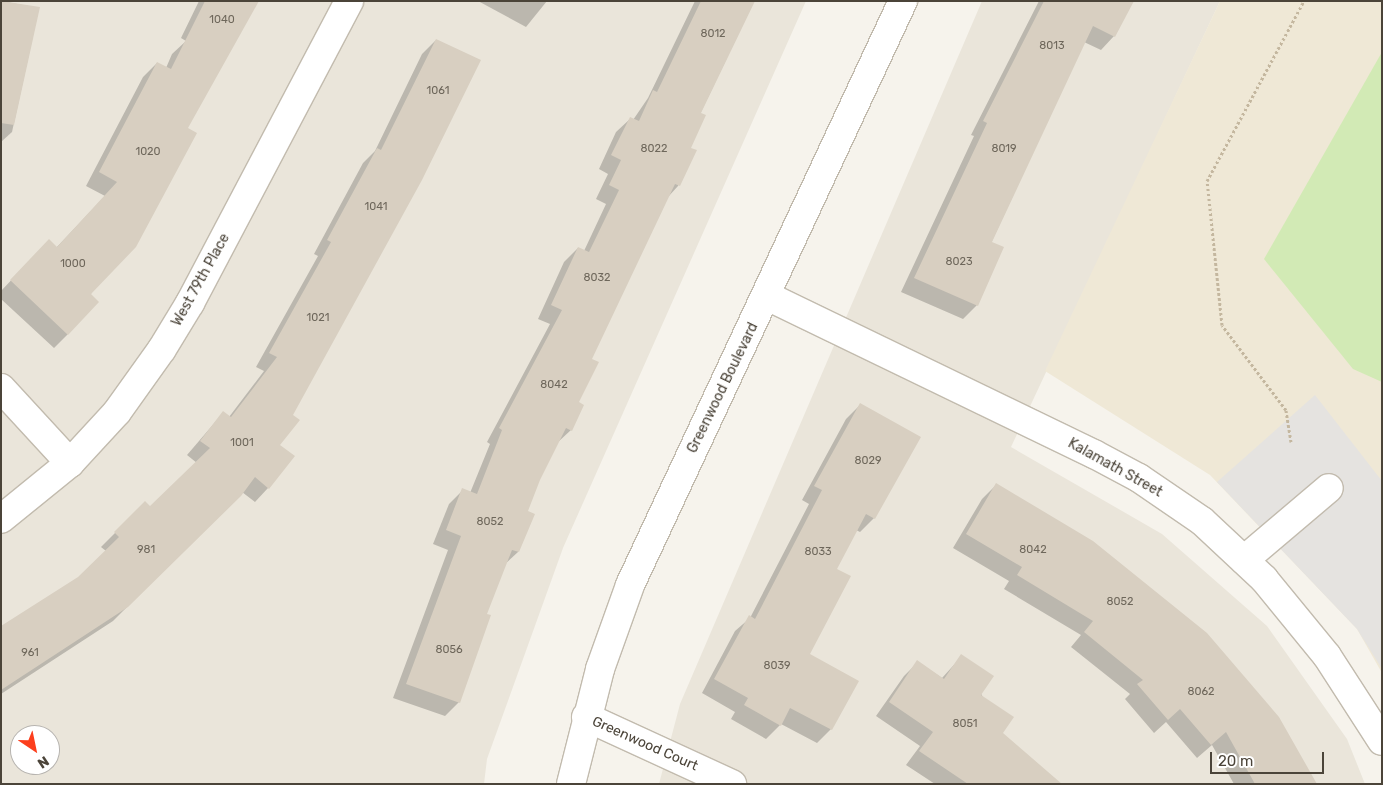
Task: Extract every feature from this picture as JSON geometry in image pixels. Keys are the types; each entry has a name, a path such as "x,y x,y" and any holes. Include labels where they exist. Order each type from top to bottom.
{"street":[{"name":"West 79th Place","path":"1,519 70,463 116,412 190,303 349,1"},
{"name":"Greenwood Boulevard","path":"571,784 586,717 630,585 767,296 903,1"},
{"name":"Kalamath Street","path":"767,296 1139,478 1202,521 1264,579 1327,656 1382,741"},
{"path":"1,388 70,463"},
{"path":"1244,560 1329,488"},
{"name":"Greenwood Court","path":"586,717 732,784"}],"path":[{"path":"1291,442 1286,410 1222,325 1207,181 1304,1"}],"shaded area":[{"path":"1,1 806,1 563,548 487,759 484,784 1,784"},
{"path":"982,1 1220,1 1011,447 1162,534 1267,626 1347,739 1365,784 659,784 680,704"},
{"path":"1220,1 1382,1 1382,673 1357,629 1210,475 1045,371"},
{"path":"1315,395 1382,481 1382,669 1357,629 1217,482"}],"green space":[{"path":"1382,52 1382,382 1353,369 1264,259"}],"building":[{"path":"1,1 40,7 14,125 1,123"},
{"path":"205,1 259,1 188,128 197,133 136,247 91,294 99,302 68,335 10,280 49,239 57,247 117,182 99,172 157,62 171,69"},
{"path":"701,1 755,1 701,113 706,115 691,148 697,150 680,186 675,184 592,359 599,362 579,402 584,405 572,431 566,428 540,480 528,511 535,514 519,552 512,550 487,614 491,615 460,703 406,684 461,536 446,530 462,488 477,494 502,430 499,428 562,310 551,305 578,247 589,252 619,190 609,185 621,160 611,155 630,117 639,121 653,90 657,92"},
{"path":"1044,1 1134,1 1115,37 1093,26 992,242 1004,247 978,306 914,278 987,123 983,121"},
{"path":"436,39 481,60 422,180 293,415 300,420 280,445 295,456 269,489 255,477 241,496 128,607 1,690 1,626 78,577 119,537 114,532 145,501 150,506 210,448 200,441 223,411 231,417 277,357 269,353 331,242 327,240 377,148 381,150"},
{"path":"860,403 921,437 875,519 866,514 837,569 851,576 810,654 859,681 832,730 790,708 781,726 744,705 748,698 714,679 749,615 755,619 822,490 814,486"},
{"path":"996,483 1093,541 1207,633 1279,717 1317,784 1255,784 1226,732 1211,745 1180,709 1168,720 1137,684 1143,680 1084,632 1093,621 1017,575 1022,567 966,534"},
{"path":"961,654 994,676 981,695 1014,717 1003,733 1062,784 968,784 919,751 933,732 889,702 917,660 944,679"}]}
